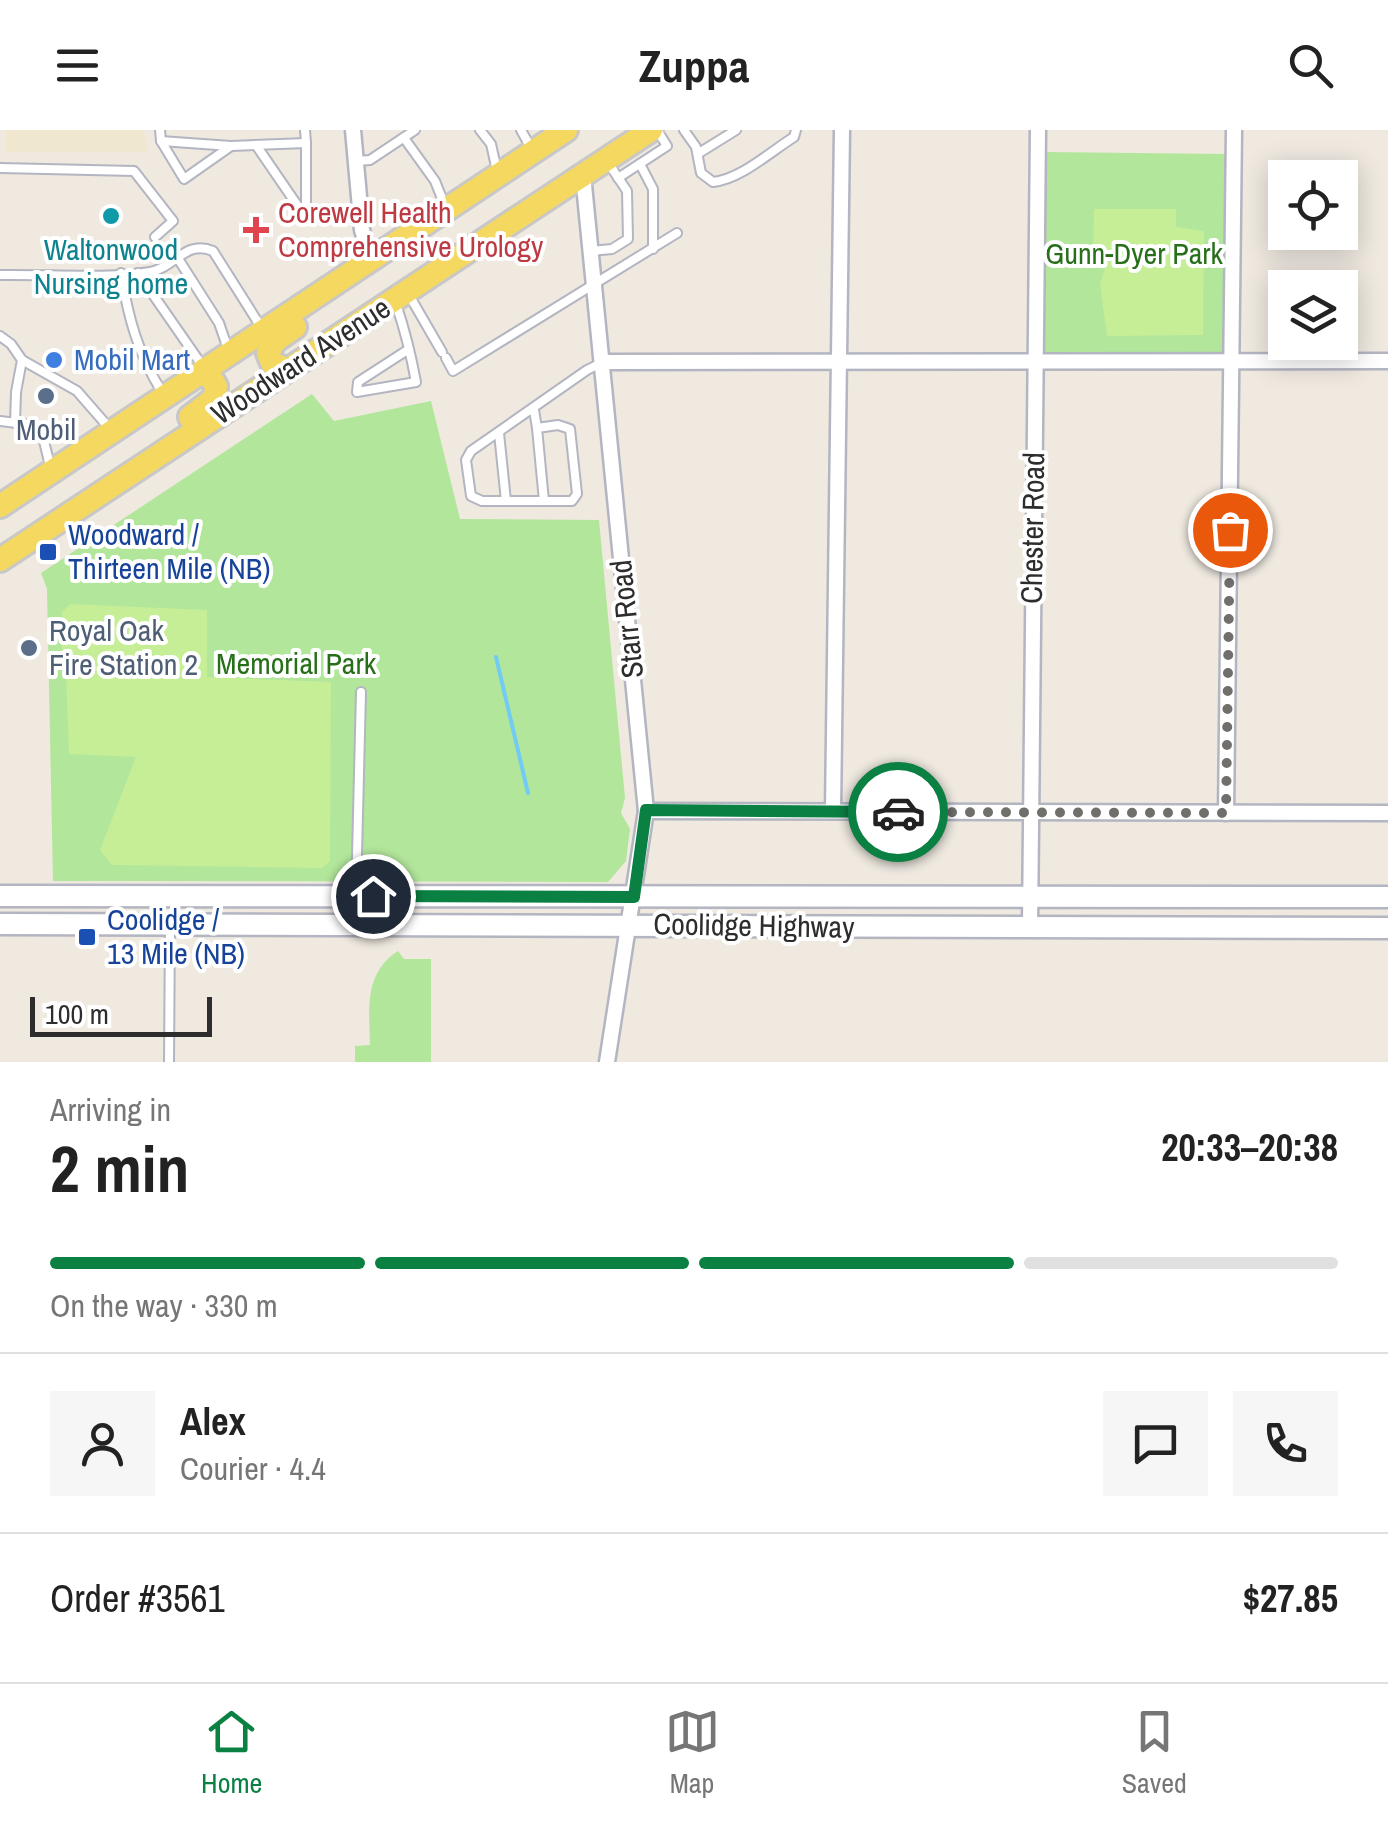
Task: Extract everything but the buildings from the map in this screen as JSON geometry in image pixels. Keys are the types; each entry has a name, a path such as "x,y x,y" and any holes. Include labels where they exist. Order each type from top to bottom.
{"main road":[{"name":"Woodward Avenue","path":"0,506 566,130"},
{"path":"583,175 588,156 624,130"},
{"name":"Woodward Avenue","path":"0,560 583,175 612,169 654,130"},
{"path":"288,370 269,360 275,341 377,273 396,244"},
{"path":"118,482 141,449 215,398 216,386 204,369"},
{"name":"Coolidge Highway","path":"0,896 1380,897"},
{"path":"170,925 170,914 178,907 226,907 259,896"},
{"path":"250,924 281,917 352,917 358,912 356,896"},
{"path":"716,897 711,917 720,927"},
{"path":"1358,928 1366,925 1380,897"},
{"name":"Coolidge Highway","path":"0,924 1388,928"}],"street":[{"path":"353,130 361,216 372,260"},
{"path":"834,811 842,130"},
{"name":"Chester Road","path":"1030,926 1038,130"},
{"path":"1226,813 1234,130"},
{"name":"Starr Road","path":"583,175 646,810 607,1062"},
{"path":"603,362 1388,361"},
{"path":"646,810 1388,813"}],"lane":[{"path":"160,130 184,180 232,146"},
{"path":"305,130 306,218"},
{"path":"357,162 370,160 415,130"},
{"path":"480,130 491,144 498,176"},
{"path":"521,130 533,152"},
{"path":"591,251 612,248 628,239 626,191 612,169 640,164 667,146 654,130"},
{"path":"684,130 694,141 702,173 713,182 725,180 794,137 796,130"},
{"path":"699,153 736,130"},
{"path":"404,138 435,181 447,209"},
{"path":"162,141 232,146 306,143"},
{"path":"256,145 306,218"},
{"path":"640,164 653,189 652,249"},
{"path":"0,168 134,171 173,221 156,238"},
{"path":"306,218 361,216"},
{"path":"401,296 453,371 677,233"},
{"path":"0,274 154,272 188,249 202,246 213,250 263,330"},
{"path":"176,257 220,324 229,353"},
{"path":"138,273 204,369"},
{"path":"121,274 130,326 164,395"},
{"path":"401,296 416,382 356,392 358,382 409,349"},
{"path":"0,336 22,360 77,391 111,430"},
{"path":"15,423 22,360"},
{"path":"537,428 570,428 577,494 572,502 482,500 470,496 466,460 471,452 603,362"},
{"path":"534,410 544,501"},
{"path":"0,422 34,425 42,433 51,470"},
{"path":"499,433 506,501"},
{"path":"356,896 362,692"},
{"path":"169,1062 170,925"}],"shaded area":[{"path":"6,130 144,130 148,152 6,152"}],"green space":[{"name":"Gunn-Dyer Park","path":"1045,152 1226,154 1223,354 1040,354"},
{"path":"1094,209 1176,209 1176,227 1204,231 1203,335 1107,336 1100,284 1108,259 1093,258"},
{"name":"Memorial Park","path":"312,394 334,421 431,401 460,519 599,520 625,798 621,813 630,829 626,861 608,882 53,881 47,589 41,573"},
{"path":"70,604 207,610 207,677 331,682 330,861 322,868 112,865 100,850 136,757 69,754 61,641 62,612"},
{"path":"398,951 404,959 431,959 431,1062 355,1062 355,1046 370,1045 369,1005 374,981"}],"waterway":[{"path":"496,657 528,793"}],"way so far":[{"path":"898,812 1226,813 1230,530"}],"place":[{"name":"Waltonwood Nursing home","path":"111,216"},
{"name":"Corewell Health Comprehensive Urology","path":"256,230"},
{"name":"Mobil Mart","path":"54,360"},
{"name":"Mobil","path":"46,396"},
{"name":"Woodward / Thirteen Mile (NB)","path":"48,552"},
{"name":"Royal Oak Fire Station 2","path":"29,648"},
{"name":"Coolidge / 13 Mile (NB)","path":"87,937"}],"route":[{"path":"373,896 634,897 646,810 898,812"}]}
